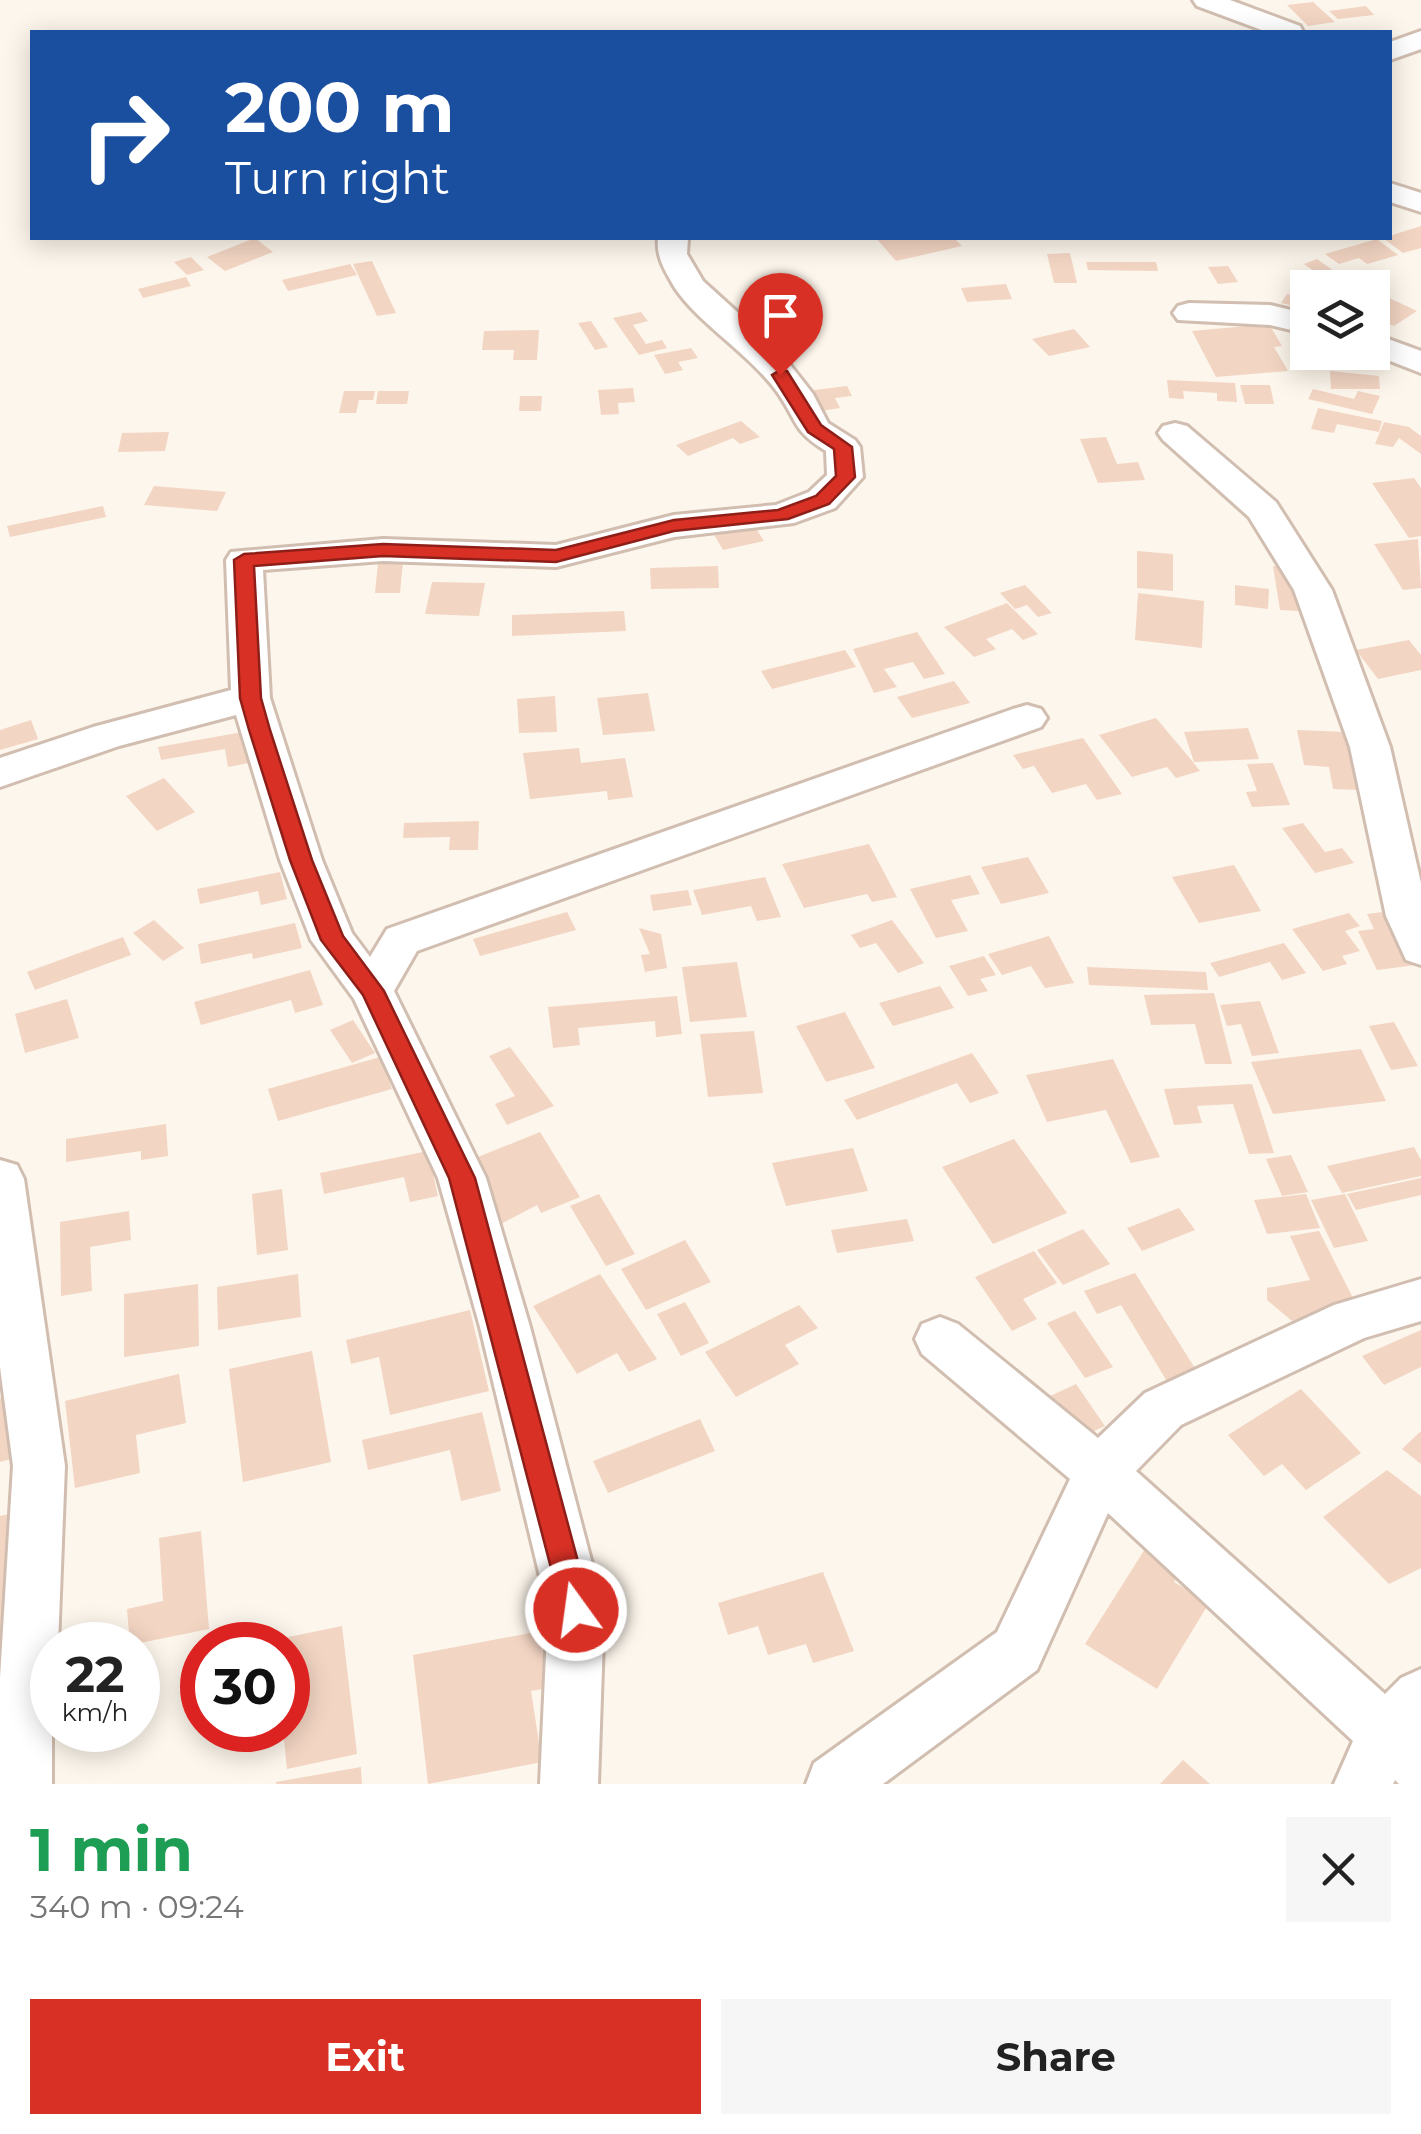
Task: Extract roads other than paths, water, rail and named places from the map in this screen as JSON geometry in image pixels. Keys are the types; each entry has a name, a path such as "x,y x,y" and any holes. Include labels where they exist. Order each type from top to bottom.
{"street":[{"path":"1206,0 1285,30"},
{"path":"1392,51 1421,39"},
{"path":"1392,193 1421,204"},
{"path":"570,1784 576,1610 462,1178 372,991 333,940 301,860 251,698 244,560 383,550 556,556 674,526 781,515 822,500 846,477 843,447 814,428 796,394 765,355 690,286 672,254 673,240"},
{"path":"1189,313 1270,315 1290,320"},
{"path":"1390,351 1421,364"},
{"path":"1175,433 1263,510 1313,590 1370,747 1407,916 1421,949"},
{"path":"0,774 107,736 251,698"},
{"path":"372,991 402,940 1027,718"},
{"path":"0,1179 39,1466 23,1784"},
{"path":"836,1784 1017,1651 1100,1472 1163,1409 1352,1320 1421,1300"},
{"path":"940,1339 1100,1472 1398,1745"}]}
